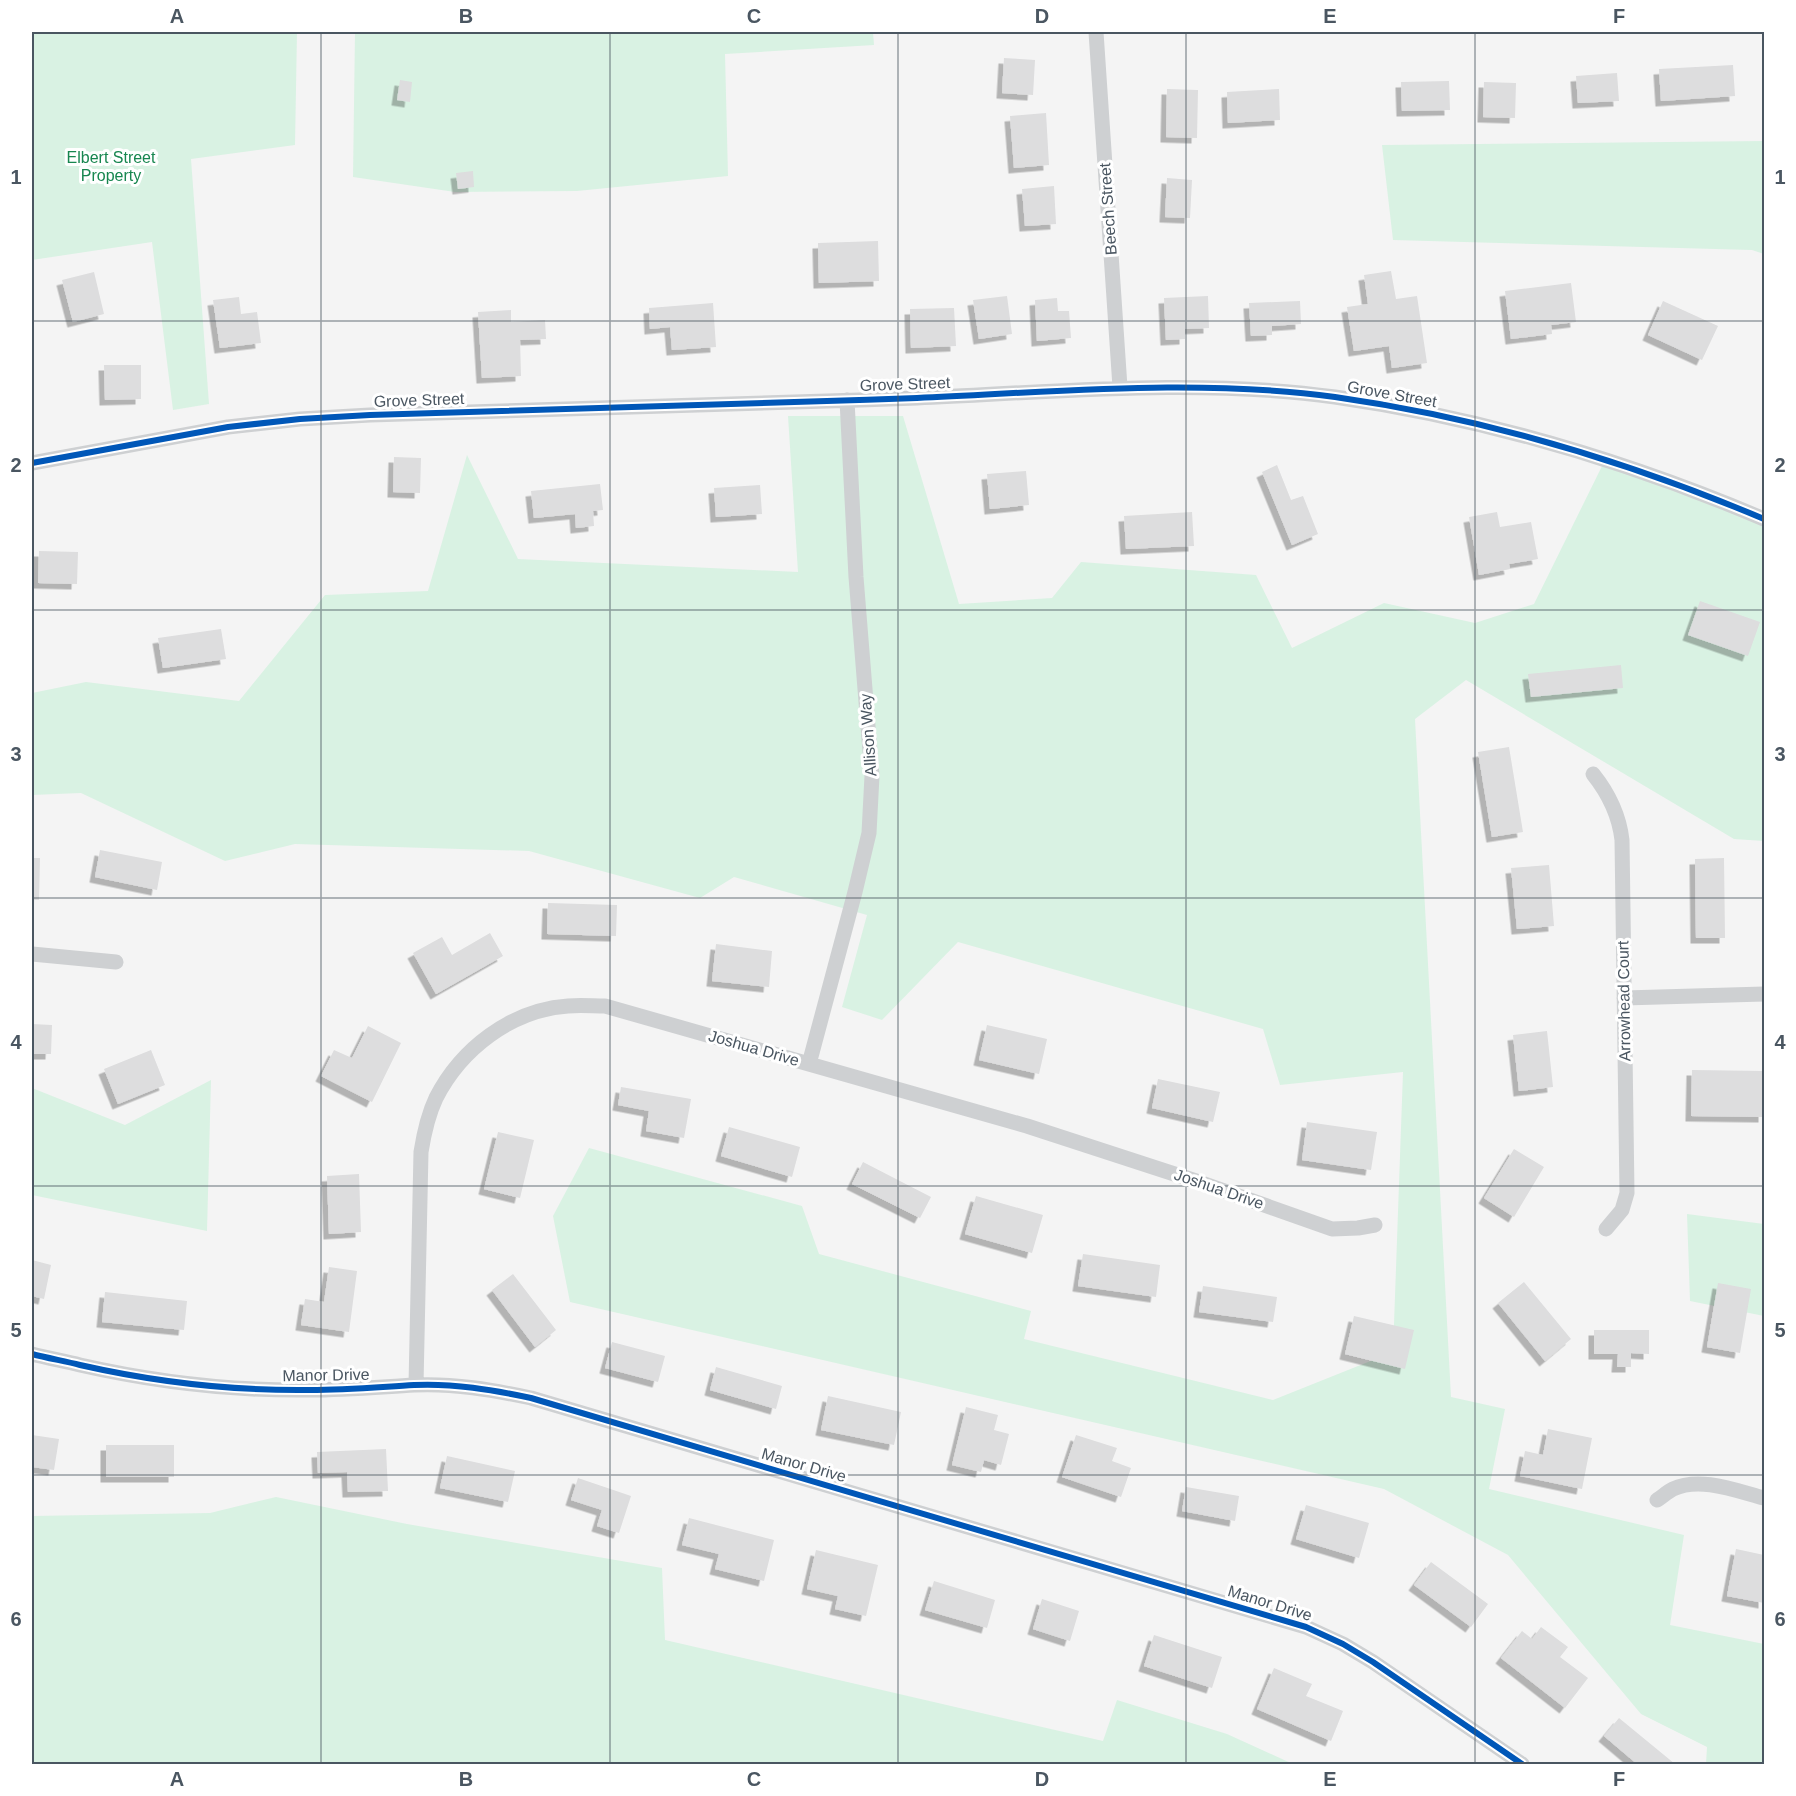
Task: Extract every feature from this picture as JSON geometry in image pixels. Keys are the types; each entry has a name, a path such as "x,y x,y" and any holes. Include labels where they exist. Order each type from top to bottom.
{"street":[{"name":"Beech Street","path":"1096,32 1120,387"},
{"name":"Grove Street","path":"32,464 228,428 300,419 848,400 1120,387 1192,387 1262,390 1332,397 1413,410 1504,431 1605,460 1724,502 1764,519"},
{"name":"Allison Way","path":"809,1064 869,833 872,776 856,577 848,400"},
{"name":"Arrowhead Court","path":"1593,774 1606,791 1616,810 1621,831 1627,1193 1622,1210 1606,1229"},
{"path":"32,954 116,962"},
{"path":"1624,998 1764,994"},
{"name":"Joshua Drive","path":"416,1385 421,1152 426,1126 436,1099 450,1075 466,1055 488,1036 510,1023 539,1011 567,1006 605,1006 1027,1126 1199,1182 1332,1229 1374,1225"},
{"name":"Manor Drive","path":"32,1354 108,1371 180,1383 236,1388 309,1390 416,1385 461,1386 531,1398 1306,1627 1343,1644 1373,1662 1522,1764"},
{"path":"1657,1500 1673,1489 1691,1484 1706,1484 1764,1498"}],"green space":[{"name":"Elbert Street Property","path":"32,32 297,32 295,145 191,159 209,404 173,410 152,242 32,260"},
{"path":"355,32 873,32 874,45 725,54 728,176 577,191 455,192 353,177"},
{"path":"1764,141 1764,254 1752,250 1393,240 1382,145"},
{"path":"788,416 903,416 959,604 1052,598 1081,562 1256,575 1292,648 1384,603 1475,623 1534,604 1605,460 1758,514 1764,509 1764,841 1734,839 1466,680 1415,719 1451,1397 1505,1409 1489,1489 1684,1535 1670,1625 1764,1644 1764,1764 1706,1764 1707,1747 1641,1714 1508,1555 1384,1489 570,1302 553,1216 589,1148 802,1206 819,1254 1031,1311 1024,1339 1273,1400 1393,1352 1403,1072 1280,1085 1263,1029 958,942 882,1020 842,1007 867,915 734,877 700,898 529,851 295,844 225,861 81,793 32,795 32,693 86,682 239,701 325,595 428,591 467,455 518,559 798,572"},
{"path":"211,1080 207,1231 32,1195 32,1088 125,1125"},
{"path":"1687,1214 1764,1224 1764,1316 1690,1301"},
{"path":"276,1497 407,1524 662,1568 665,1640 1103,1741 1117,1700 1227,1734 1293,1764 32,1764 32,1516 210,1513"}],"building":[{"path":"1004,58 1035,60 1033,95 1002,93"},
{"path":"1733,65 1735,96 1661,101 1659,69"},
{"path":"1617,73 1619,101 1578,103 1576,76"},
{"path":"400,80 412,82 410,102 397,100"},
{"path":"1449,81 1450,110 1402,111 1401,82"},
{"path":"1484,82 1516,83 1515,118 1483,117"},
{"path":"1167,89 1198,90 1197,138 1166,137"},
{"path":"1279,89 1280,120 1228,123 1227,92"},
{"path":"1046,113 1049,165 1014,168 1010,116"},
{"path":"473,171 474,187 458,189 456,173"},
{"path":"1167,178 1192,180 1190,218 1165,217"},
{"path":"1054,186 1056,224 1025,226 1022,189"},
{"path":"878,241 879,281 819,283 818,243"},
{"path":"1391,271 1396,299 1417,296 1427,363 1392,368 1389,346 1354,351 1347,307 1368,304 1364,275"},
{"path":"94,272 104,314 73,322 62,280"},
{"path":"1571,283 1576,322 1551,325 1552,334 1511,339 1505,291"},
{"path":"1007,296 1012,334 979,339 973,300"},
{"path":"1208,296 1209,328 1185,329 1185,339 1166,340 1164,298"},
{"path":"239,297 241,314 257,312 261,343 220,348 213,300"},
{"path":"1057,298 1058,311 1069,311 1071,338 1037,341 1035,300"},
{"path":"1300,301 1301,324 1272,326 1272,335 1251,336 1249,303"},
{"path":"1663,301 1718,326 1702,360 1648,335"},
{"path":"713,303 716,347 672,350 670,327 650,329 649,308"},
{"path":"954,308 956,346 911,348 910,309"},
{"path":"511,310 511,322 545,320 546,339 520,340 521,376 482,378 478,312"},
{"path":"104,365 141,365 141,399 105,400"},
{"path":"394,457 421,458 420,493 393,492"},
{"path":"1277,465 1291,500 1303,496 1318,534 1292,545 1262,472"},
{"path":"1026,471 1029,505 990,509 987,474"},
{"path":"600,484 603,510 593,511 594,526 576,528 575,514 534,518 531,491"},
{"path":"760,485 762,514 716,517 714,488"},
{"path":"1192,512 1194,546 1126,549 1124,516"},
{"path":"1497,512 1500,527 1531,522 1538,559 1509,564 1510,569 1479,575 1469,517"},
{"path":"39,551 78,552 77,584 38,583"},
{"path":"1700,601 1760,622 1748,656 1688,635"},
{"path":"221,629 226,659 163,668 158,638"},
{"path":"1621,665 1623,688 1531,697 1528,674"},
{"path":"1509,747 1523,832 1492,837 1478,752"},
{"path":"100,850 162,862 157,890 95,877"},
{"path":"32,858 40,858 39,900 32,900"},
{"path":"1724,858 1725,938 1696,938 1695,859"},
{"path":"1549,865 1554,926 1517,929 1511,868"},
{"path":"548,903 617,905 616,936 547,934"},
{"path":"490,933 503,956 436,994 413,953 442,937 452,955"},
{"path":"716,944 772,951 769,987 712,981"},
{"path":"32,1024 52,1025 51,1054 32,1054"},
{"path":"987,1025 1047,1039 1039,1074 979,1060"},
{"path":"368,1026 401,1043 372,1102 321,1076 334,1050 352,1058"},
{"path":"1547,1031 1553,1087 1519,1091 1513,1035"},
{"path":"151,1050 165,1085 118,1104 104,1069"},
{"path":"1692,1070 1764,1071 1764,1117 1691,1116"},
{"path":"1158,1079 1220,1092 1213,1122 1152,1108"},
{"path":"621,1087 691,1099 684,1138 646,1131 649,1111 618,1105"},
{"path":"1307,1122 1377,1132 1371,1170 1302,1160"},
{"path":"729,1127 800,1147 792,1177 721,1156"},
{"path":"498,1132 534,1140 520,1198 484,1189"},
{"path":"1514,1149 1544,1167 1514,1217 1484,1198"},
{"path":"863,1162 931,1197 920,1218 852,1184"},
{"path":"359,1174 361,1232 329,1234 327,1176"},
{"path":"976,1196 1043,1215 1032,1253 965,1234"},
{"path":"1083,1254 1160,1265 1156,1297 1078,1286"},
{"path":"32,1260 51,1265 44,1299 32,1296"},
{"path":"329,1267 357,1271 349,1332 301,1325 305,1299 324,1302"},
{"path":"513,1274 556,1330 535,1347 492,1290"},
{"path":"1524,1282 1571,1339 1545,1361 1498,1303"},
{"path":"1718,1283 1751,1289 1740,1353 1707,1347"},
{"path":"1203,1286 1277,1297 1273,1322 1199,1312"},
{"path":"105,1292 187,1301 184,1330 102,1322"},
{"path":"1354,1316 1414,1330 1405,1369 1345,1354"},
{"path":"1594,1330 1649,1330 1649,1354 1631,1353 1631,1367 1617,1367 1618,1354 1594,1354"},
{"path":"612,1342 665,1356 658,1382 605,1368"},
{"path":"716,1367 782,1386 776,1409 710,1390"},
{"path":"828,1396 901,1412 894,1445 821,1430"},
{"path":"966,1407 998,1415 994,1430 1009,1434 1001,1465 984,1460 981,1472 952,1465"},
{"path":"1548,1429 1592,1438 1582,1489 1520,1476 1525,1451 1543,1455"},
{"path":"32,1435 59,1439 54,1470 32,1467"},
{"path":"1076,1435 1117,1448 1112,1461 1131,1468 1121,1497 1062,1477"},
{"path":"106,1445 174,1445 174,1477 106,1477"},
{"path":"386,1449 388,1491 348,1492 347,1472 318,1473 317,1452"},
{"path":"447,1456 515,1471 508,1502 440,1488"},
{"path":"578,1478 631,1496 619,1533 597,1526 602,1510 571,1500"},
{"path":"1186,1487 1239,1496 1235,1521 1182,1511"},
{"path":"1306,1505 1369,1523 1359,1558 1296,1539"},
{"path":"689,1518 774,1540 764,1581 715,1569 719,1554 682,1545"},
{"path":"1736,1549 1764,1555 1764,1603 1727,1596"},
{"path":"816,1550 878,1565 866,1616 835,1609 838,1596 807,1589"},
{"path":"1431,1562 1488,1604 1471,1627 1414,1585"},
{"path":"934,1581 995,1600 987,1628 925,1610"},
{"path":"1042,1599 1079,1611 1070,1641 1033,1629"},
{"path":"1541,1627 1568,1647 1560,1657 1588,1678 1565,1708 1501,1658 1522,1631 1532,1639"},
{"path":"1154,1635 1222,1657 1212,1688 1144,1666"},
{"path":"1274,1668 1312,1684 1306,1696 1343,1711 1331,1741 1257,1709"},
{"path":"1619,1718 1675,1764 1637,1764 1604,1736"}],"cycle path":[{"path":"32,463 228,427 300,419 917,398 1126,388 1230,388 1335,397 1390,406 1500,430 1607,460 1764,519"},
{"path":"32,1354 108,1371 223,1387 310,1390 443,1385 531,1398 1306,1627 1343,1644 1373,1662 1522,1764"}]}
